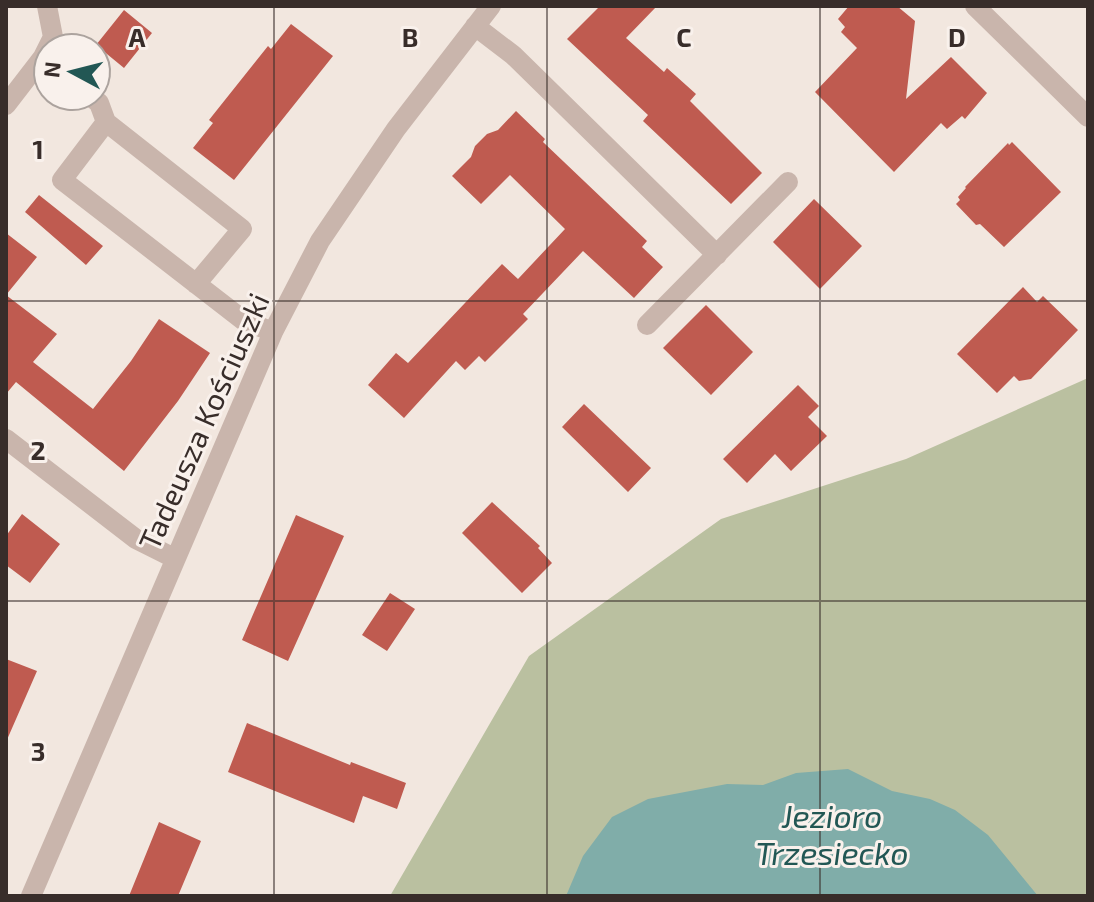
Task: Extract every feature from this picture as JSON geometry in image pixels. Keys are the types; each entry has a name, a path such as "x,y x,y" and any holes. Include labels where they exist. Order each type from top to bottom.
{"street":[{"path":"47,6 52,32"},
{"name":"Tadeusza Kościuszki","path":"31,896 273,332 320,241 396,129 491,6"},
{"path":"975,6 1088,117"},
{"path":"475,26 513,55 717,255"},
{"path":"6,105 32,74"},
{"path":"102,112 106,122 242,229 196,284"},
{"path":"106,122 62,180 243,320 273,332"},
{"path":"647,325 788,182"},
{"path":"6,439 136,539 174,558"}],"green space":[{"path":"1088,378 1088,896 390,896 529,656 721,519 906,459"}],"water":[{"name":"Jezioro Trzesiecko","path":"848,769 892,791 930,799 955,810 988,835 1038,896 566,896 583,856 612,817 648,799 727,784 763,785 796,773"}],"building":[{"path":"600,6 657,6 626,38 664,72 667,68 696,94 690,101 762,173 731,204 643,121 648,115 567,39"},
{"path":"849,6 897,6 915,21 906,99 951,57 987,93 965,119 962,116 947,129 941,123 894,172 815,92 857,48 841,32 845,27 838,19"},
{"path":"124,10 152,33 124,68 112,58 112,32 106,32"},
{"path":"291,24 333,56 234,180 193,148 213,123 209,120 268,46 271,49"},
{"path":"516,111 545,139 543,142 647,241 642,247 663,267 634,298 583,251 523,314 528,319 485,362 479,356 465,370 456,361 404,418 368,385 396,353 408,363 502,264 518,279 565,229 510,175 481,204 452,176 471,157 475,146 487,134 498,130"},
{"path":"1012,142 1061,192 1004,247 956,204 965,187"},
{"path":"39,195 103,246 86,265 25,212"},
{"path":"814,199 862,246 820,289 773,242"},
{"path":"6,233 37,257 6,295"},
{"path":"1023,287 1037,302 1043,296 1078,330 1031,379 1019,381 1014,376 997,393 957,354"},
{"path":"6,295 57,334 33,362 93,409 159,319 210,353 178,401 124,471 16,382 6,394"},
{"path":"706,305 753,352 711,395 663,348"},
{"path":"798,385 819,406 808,417 827,436 791,471 775,454 747,483 723,459"},
{"path":"584,404 651,468 628,492 562,427"},
{"path":"492,502 540,546 538,548 552,563 522,593 462,533"},
{"path":"22,514 60,544 30,583 6,565 6,536"},
{"path":"296,515 344,536 288,661 242,640"},
{"path":"390,593 415,609 387,651 362,635"},
{"path":"6,659 37,671 6,742"},
{"path":"247,723 350,765 351,762 406,783 397,809 363,796 354,823 228,772"},
{"path":"159,822 201,841 178,896 129,896"}]}
